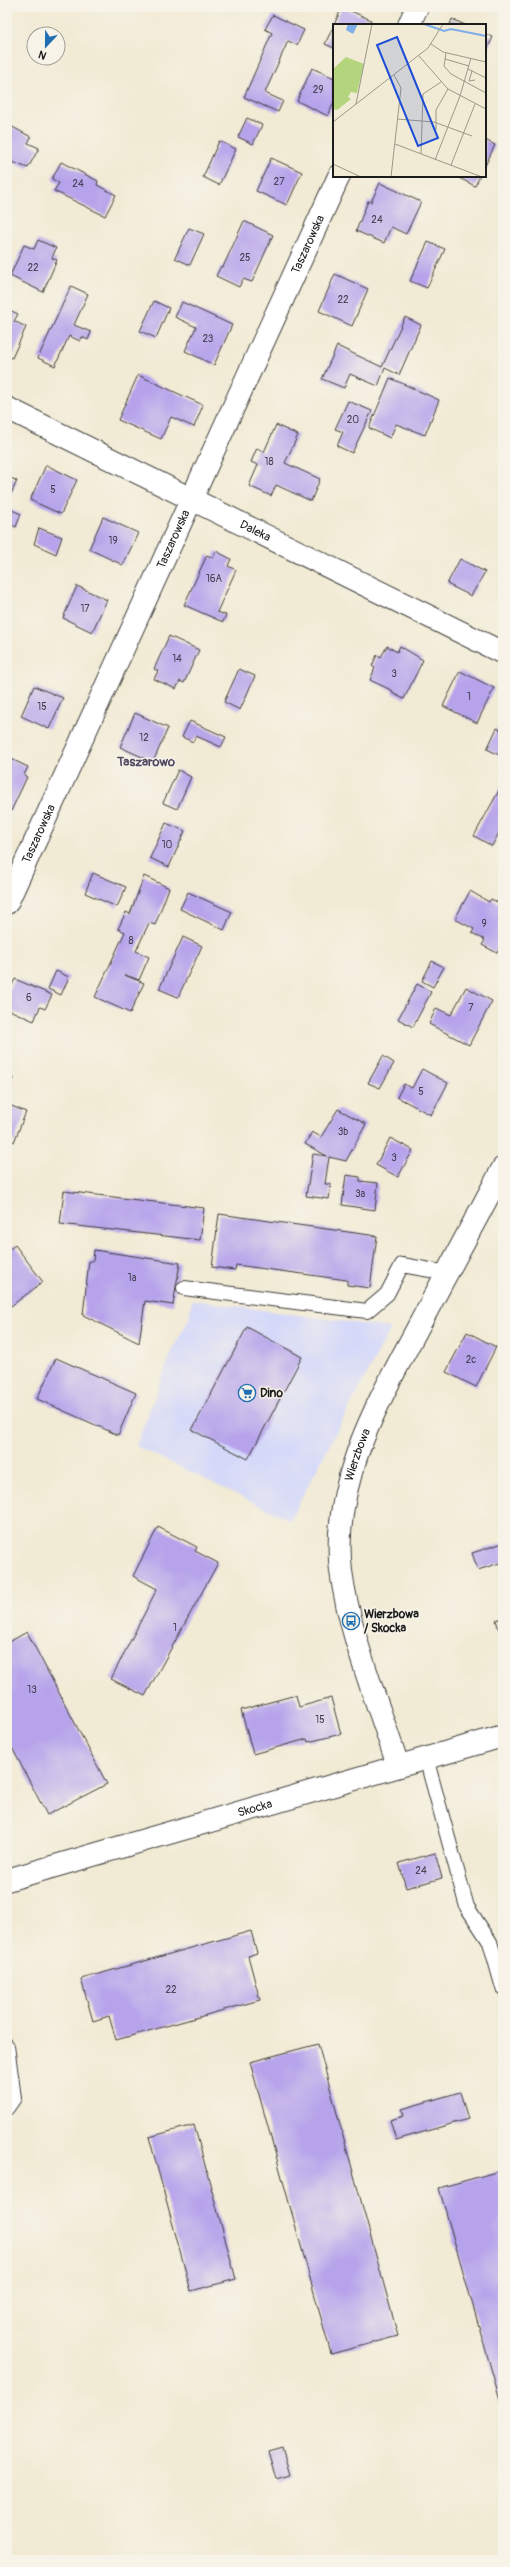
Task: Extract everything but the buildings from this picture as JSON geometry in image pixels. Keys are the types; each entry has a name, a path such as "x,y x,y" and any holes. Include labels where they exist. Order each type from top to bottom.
{"street":[{"path":"409,24 417,7"},
{"name":"Taszarowska","path":"7,902 340,177"},
{"name":"Daleka","path":"7,408 503,654"},
{"name":"Wierzbowa","path":"398,1766 351,1621 341,1570 343,1508 351,1470 371,1418 503,1168"},
{"name":"Skocka","path":"7,1880 503,1736"}],"lane":[{"path":"184,1288 367,1311 387,1294 402,1265 447,1273"},
{"path":"426,1758 467,1907 490,1942 503,1988"},
{"path":"7,2046 14,2098 7,2108"}],"shaded area":[{"path":"192,1300 391,1328 290,1520 136,1446 173,1348 189,1319"}],"place":[{"name":"Dino","path":"247,1393"},
{"name":"Wierzbowa / Skocka","path":"351,1621"}],"district":[{"name":"Taszarowo","path":"146,762"}]}
